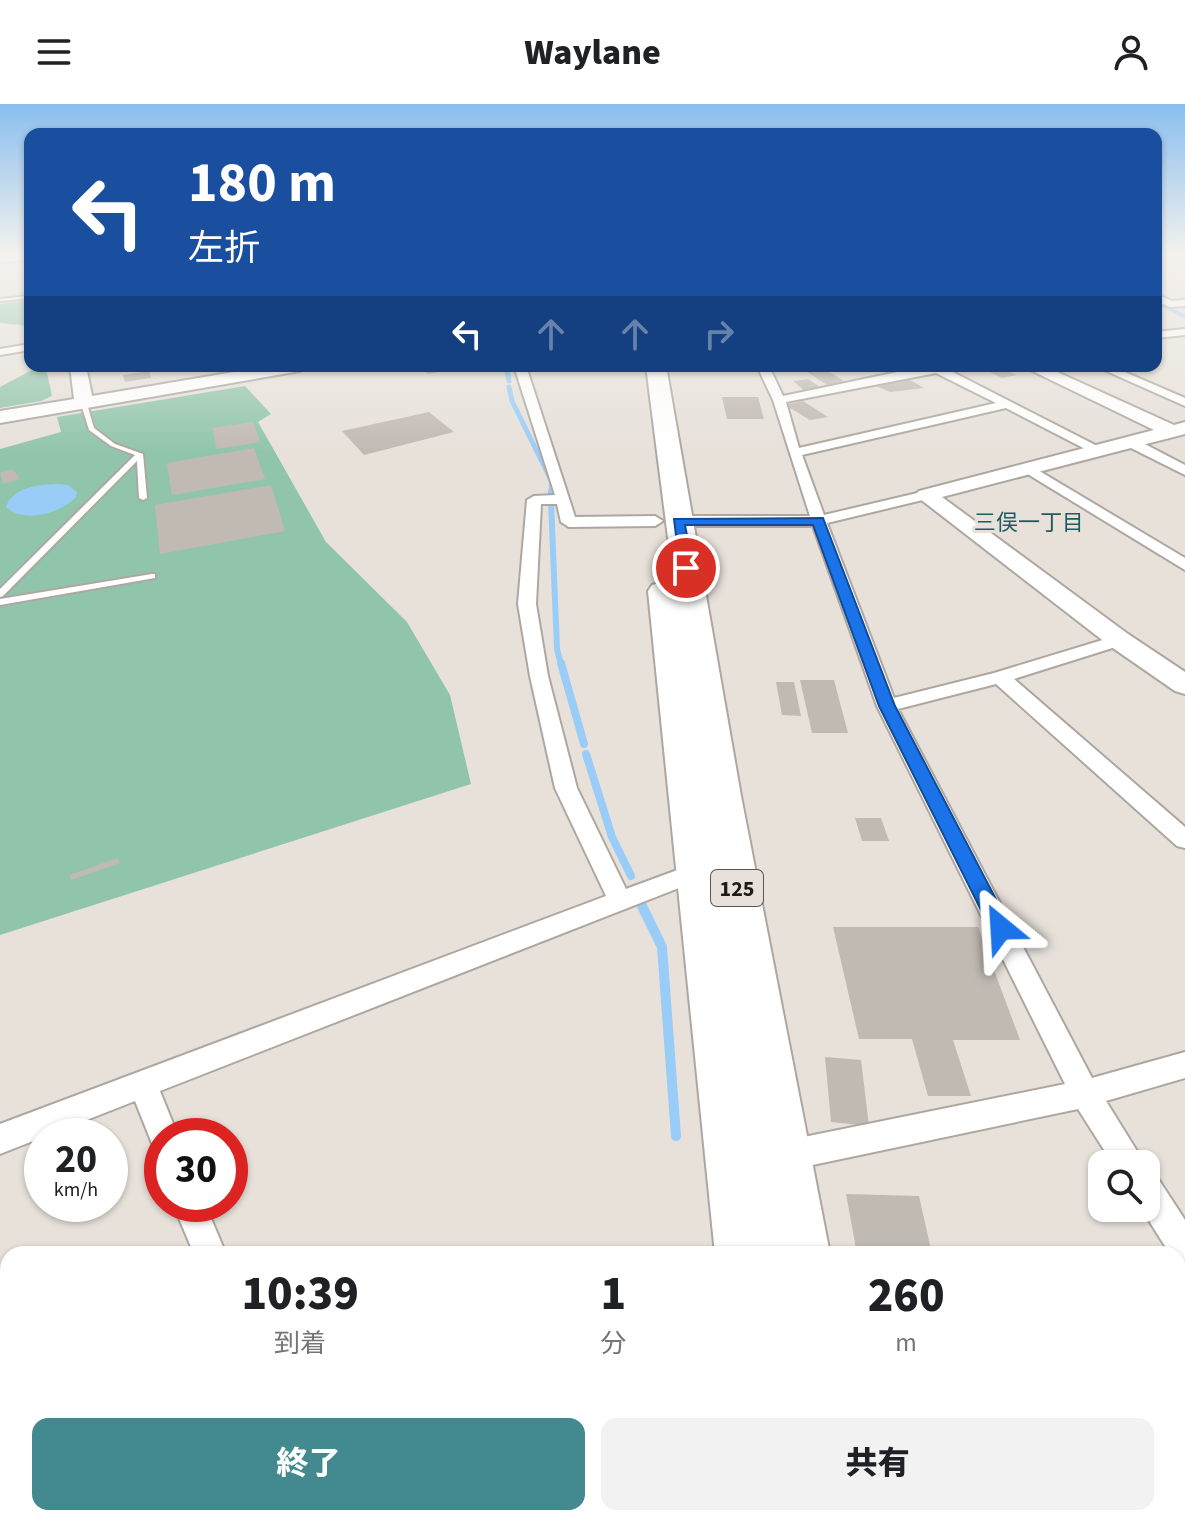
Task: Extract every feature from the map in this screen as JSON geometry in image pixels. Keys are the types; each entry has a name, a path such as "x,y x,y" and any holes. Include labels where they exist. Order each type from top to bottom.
{"highway":[{"name":"125","path":"635,372 721,796 800,1246"},
{"name":"125","path":"656,372 666,521 699,871 743,1246"}],"street":[{"path":"1162,334 1185,332"},
{"path":"0,352 24,348"},
{"path":"79,372 84,404"},
{"path":"0,417 266,372"},
{"path":"522,372 541,438 553,499 569,522 818,521 1031,470 1178,429"},
{"path":"766,372 779,400 794,453 887,706 1085,1094 1121,1150"},
{"path":"779,400 911,372"},
{"path":"945,372 1100,451"},
{"path":"1046,372 1178,429"},
{"path":"1115,372 1185,402"},
{"path":"794,453 1008,404"},
{"path":"1132,443 1185,471"},
{"path":"1031,470 1181,560"},
{"path":"926,495 1119,640 1185,685"},
{"path":"553,499 534,500 527,604 539,676 566,788 632,896"},
{"path":"887,706 1000,677 1119,640"},
{"path":"1000,677 1185,840"},
{"path":"0,1139 699,871"},
{"path":"784,1156 1085,1094 1185,1065"},
{"path":"143,1084 156,1118"},
{"path":"1160,1210 1183,1246"},
{"path":"197,1222 207,1246"}],"lane":[{"path":"84,404 91,429 113,445 140,454"},
{"path":"140,454 143,498"},
{"path":"0,594 140,454"},
{"path":"0,602 152,576"}],"green space":[{"path":"0,319 24,319 24,325 0,323"},
{"path":"28,372 47,372 52,396 0,408 0,387"},
{"path":"245,386 271,414 258,422 326,542 407,622 450,695 471,784 0,935 0,449 61,432 57,417"}],"water":[{"path":"68,485 77,492 76,497 52,512 22,515 6,507 9,500 21,491"}],"building":[{"path":"149,372 151,378 125,382 123,375"},
{"path":"808,372 829,372 844,381 827,385"},
{"path":"990,372 1016,375 1002,378"},
{"path":"808,379 820,387 805,391 793,381"},
{"path":"910,380 924,388 890,392 874,385"},
{"path":"722,397 758,397 764,419 727,419"},
{"path":"803,401 828,417 810,420 785,405"},
{"path":"429,412 454,432 364,455 342,431"},
{"path":"253,422 260,442 217,449 212,428"},
{"path":"254,448 265,479 172,495 167,463"},
{"path":"13,469 20,479 3,484 0,473"},
{"path":"271,485 285,531 160,554 155,505"},
{"path":"800,680 834,680 848,733 812,733"},
{"path":"776,682 794,682 801,716 782,715"},
{"path":"855,818 881,818 889,841 862,841"},
{"path":"118,858 120,863 71,880 70,875"},
{"path":"833,927 978,927 1020,1040 953,1040 971,1096 928,1096 912,1039 859,1039"},
{"path":"825,1057 861,1060 869,1126 831,1122"},
{"path":"846,1194 919,1196 930,1246 856,1246"}],"waterway":[{"path":"507,372 509,381"},
{"path":"509,387 512,401 552,482 551,493"},
{"path":"551,501 557,649 561,665"},
{"path":"561,663 584,744"},
{"path":"586,754 612,837 631,876"},
{"path":"642,906 662,947 676,1136"}],"district":[{"name":"三俣一丁目","path":"1029,522"}],"route":[{"path":"686,568 678,521 818,521 887,706 1001,928"}]}
